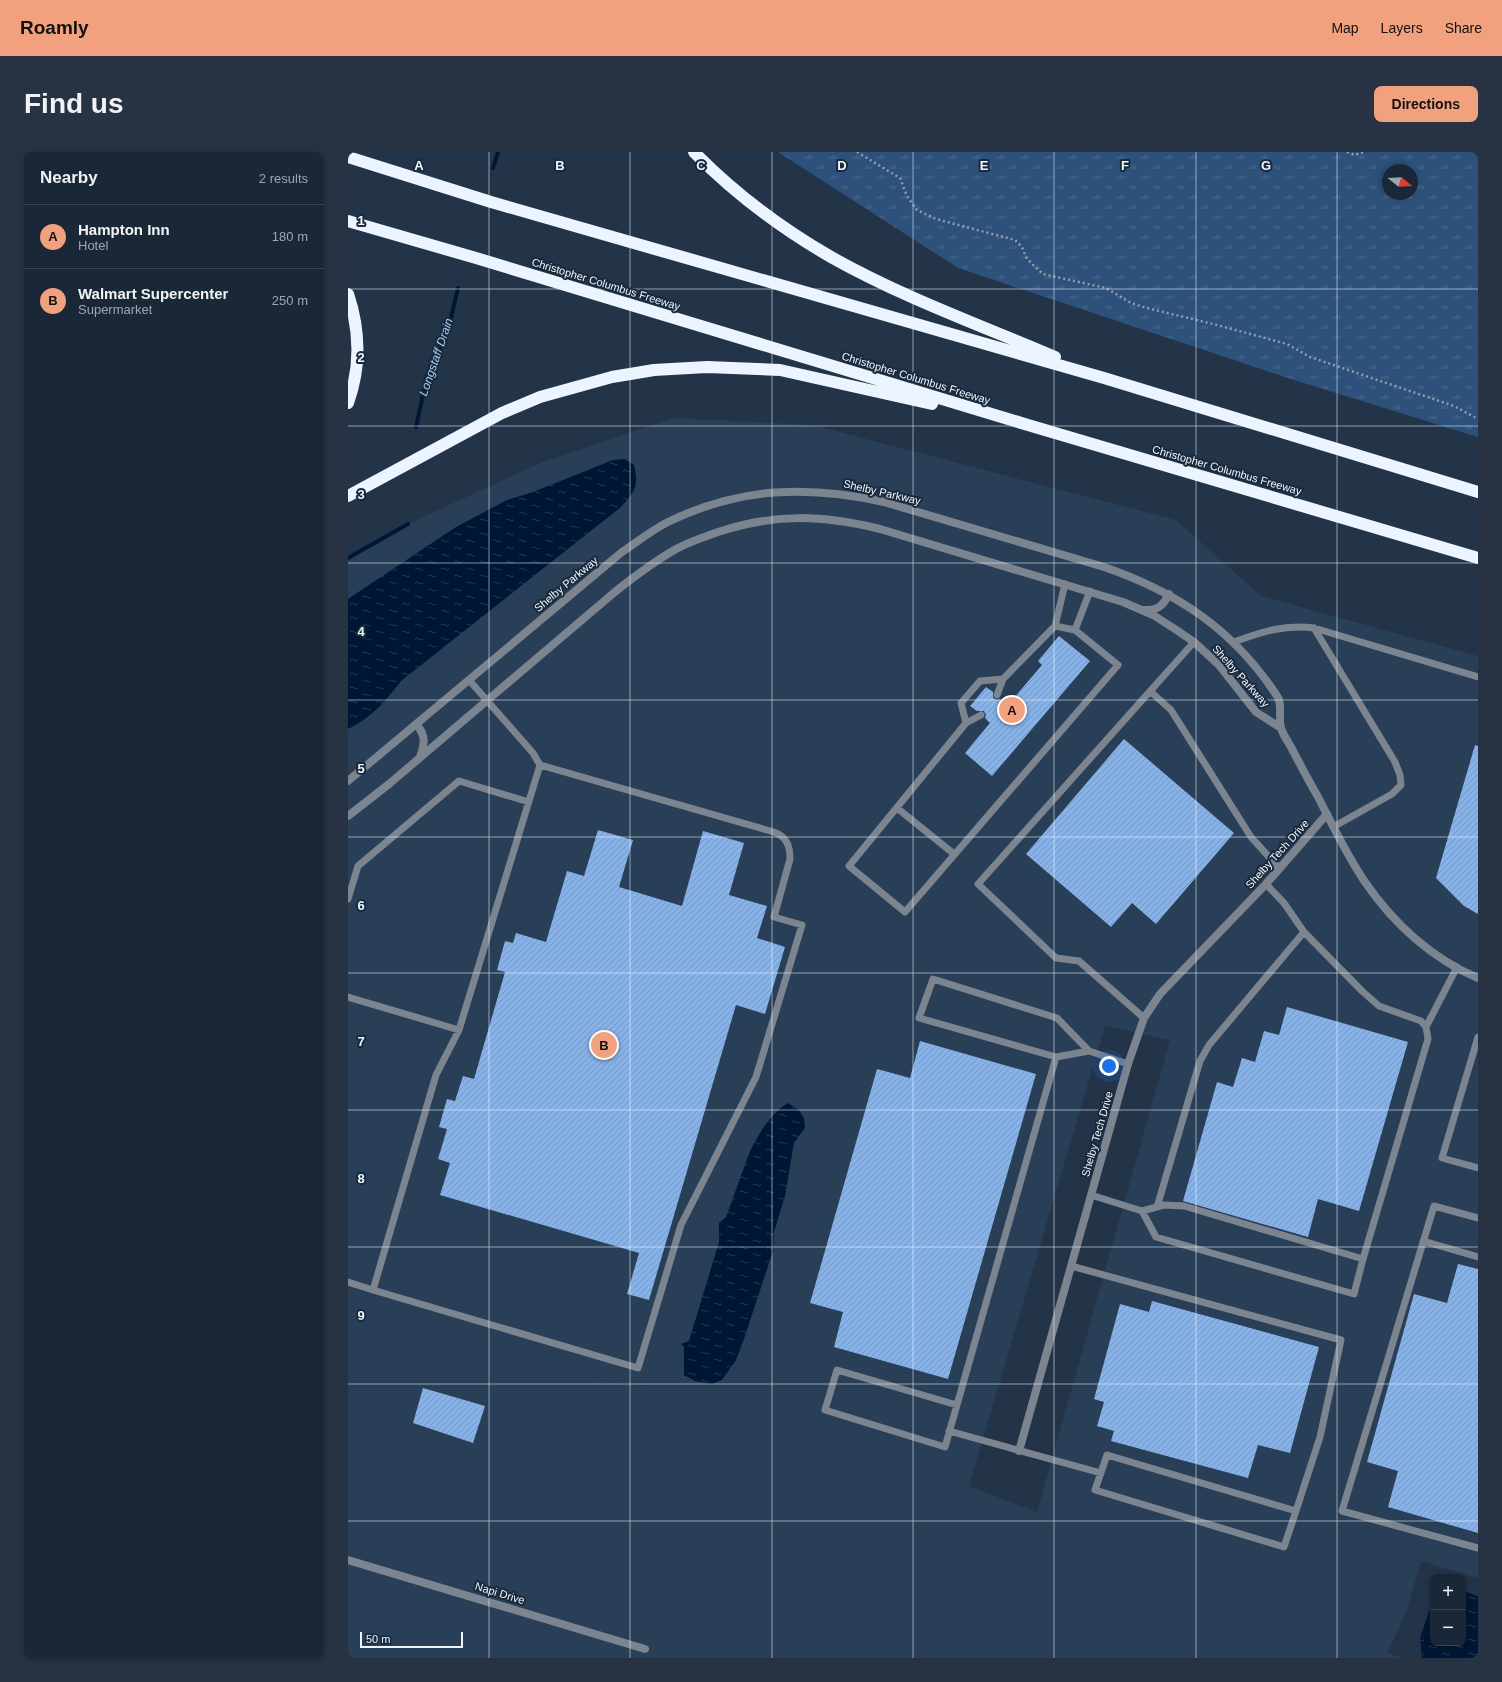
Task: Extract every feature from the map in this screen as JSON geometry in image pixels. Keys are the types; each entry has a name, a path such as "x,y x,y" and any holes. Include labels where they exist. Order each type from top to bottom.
{"highway":[{"path":"694,152 730,185 756,206 780,224 831,257 897,290 1104,378"},
{"path":"348,157 491,202 1104,378 1478,492"},
{"name":"Christopher Columbus Freeway","path":"348,221 1478,558"},
{"path":"348,294 357,324 358,348 358,361 348,403"},
{"path":"348,496 466,431 502,413 540,397 612,377 654,370 707,367 780,370 1028,425"}],"street":[{"name":"Shelby Parkway","path":"348,781 622,552 668,522 715,504 767,493 813,491 856,496 884,502 1072,556 1129,575 1169,594 1203,615 1234,642 1263,676 1278,698 1281,728 1333,827 1364,880 1391,915 1424,945 1457,967 1478,978"},
{"name":"Shelby Parkway","path":"348,816 420,758 616,591 654,562 703,537 752,522 800,517 854,523 880,529 1090,591 1140,609 1165,622 1194,642 1219,665 1256,712 1281,728"},
{"path":"1140,609 1154,610 1160,607 1165,603 1169,594"},
{"path":"416,724 422,730 425,738 420,758"},
{"name":"Shelby Tech Drive","path":"1019,1451 1128,1064 1144,1018 1160,994 1266,884 1327,814"},
{"name":"Napi Drive","path":"348,1560 645,1649"}],"lane":[{"path":"997,695 1003,679 1055,626 1065,584"},
{"path":"1075,630 1090,591"},
{"path":"981,715 966,723 849,866 905,912 1118,665 1075,630 1055,626"},
{"path":"1234,642 1276,628 1298,626 1314,628 1478,677"},
{"path":"1314,628 1395,762 1400,775 1401,785 1392,794 1333,827"},
{"path":"1144,1018 1079,961 1056,958 978,884 1194,642"},
{"path":"966,723 961,703 975,686 980,681 1003,679"},
{"path":"348,1282 638,1368 681,1225 756,1077 802,925 774,917 790,859 790,849 787,840 781,834 540,764 533,753 469,680"},
{"path":"1150,690 1170,710 1250,837 1279,868"},
{"path":"373,1290 436,1076 459,1030 540,764"},
{"path":"348,899 358,866 459,781 529,802"},
{"path":"897,808 954,854"},
{"path":"1142,1211 1156,1237 1354,1294 1428,1040 1426,1027 1422,1021 1379,1006 1304,932 1284,904 1266,884"},
{"path":"1157,1207 1200,1060 1209,1045 1304,932"},
{"path":"1426,1027 1457,967"},
{"path":"1089,1051 1056,1057 918,1018 933,979 1057,1018 1089,1051 1128,1064"},
{"path":"348,997 459,1030"},
{"path":"1478,1037 1442,1158 1478,1168"},
{"path":"957,1405 837,1370 825,1410 944,1447 957,1405 1056,1057"},
{"path":"1091,1195 1142,1211 1164,1205 1184,1206 1363,1259"},
{"path":"1478,1218 1434,1206 1342,1511 1478,1548"},
{"path":"1423,1241 1478,1257"},
{"path":"1071,1266 1341,1340 1320,1436 1296,1511 1284,1547 1095,1490 1107,1455 1296,1511"},
{"path":"949,1431 1101,1474"}],"path":[{"path":"857,152 900,178 907,196 917,210 936,219 1015,240 1022,247 1026,257 1033,266 1044,274 1106,288 1131,303 1147,308 1217,324 1287,344 1316,359 1454,406 1478,419"},
{"path":"1347,152 1356,155 1363,152"}],"shaded area":[{"path":"673,418 813,425 1176,520 1261,596 1478,656 1478,1578 1421,1561 1406,1613 1387,1653 1402,1658 348,1658 348,558 408,524 540,463","holes":["1105,1026 1170,1040 1037,1512 969,1486","485,1345 486,1345 609,1381","609,1381 745,1420 823,1443"]}],"green space":[{"path":"778,152 1478,152 1478,437 1294,380 958,268"}],"water":[{"path":"625,459 634,465 636,484 630,497 621,507 401,681 378,708 364,720 348,729 348,599 456,527 507,500 533,492 613,460"},
{"path":"788,1103 798,1109 804,1118 805,1128 794,1143 785,1196 774,1232 773,1251 744,1339 736,1360 722,1380 712,1384 695,1381 684,1375 684,1347 681,1344 689,1341 719,1242 719,1223 726,1217 750,1151 757,1137 770,1118"},
{"path":"1466,1592 1478,1596 1478,1658 1422,1658 1420,1638 1430,1608 1430,1646 1466,1646"}],"building":[{"path":"1059,636 1090,661 992,776 965,753 990,723 985,718 986,715 984,711 977,711 970,706 986,687 993,692 993,698 997,700 1000,699 1008,705 1042,665 1038,661"},
{"path":"1124,739 1234,833 1156,924 1132,903 1111,927 1026,854"},
{"path":"1475,745 1478,746 1478,914 1464,906 1436,878"},
{"path":"598,830 633,840 619,887 682,906 703,831 744,843 729,895 767,906 757,938 785,947 765,1014 736,1005 649,1300 627,1294 639,1253 440,1195 450,1163 438,1159 447,1129 439,1127 447,1099 455,1101 463,1076 474,1079 505,972 497,970 505,941 513,943 516,933 546,942 567,871 584,876"},
{"path":"1287,1007 1408,1042 1359,1211 1318,1199 1308,1237 1183,1201 1217,1082 1233,1087 1242,1058 1255,1062 1264,1031 1279,1035"},
{"path":"920,1041 1036,1074 948,1379 834,1347 843,1312 810,1303 877,1069 910,1078"},
{"path":"1458,1264 1478,1269 1478,1533 1388,1507 1398,1471 1367,1462 1414,1294 1447,1303"},
{"path":"1152,1301 1319,1347 1290,1453 1258,1445 1248,1478 1111,1441 1114,1431 1097,1426 1104,1402 1094,1399 1120,1304 1149,1312"},
{"path":"423,1388 485,1406 473,1443 413,1423"}],"waterway":[{"name":"Longstaff Drain","path":"493,168 498,152"},
{"name":"Longstaff Drain","path":"416,427 427,376 443,343 450,322 458,288"},
{"name":"Longstaff Drain","path":"348,558 408,524"}],"place":[{"name":"Hampton Inn","path":"1012,710"},
{"name":"Walmart Supercenter","path":"604,1045"}]}
